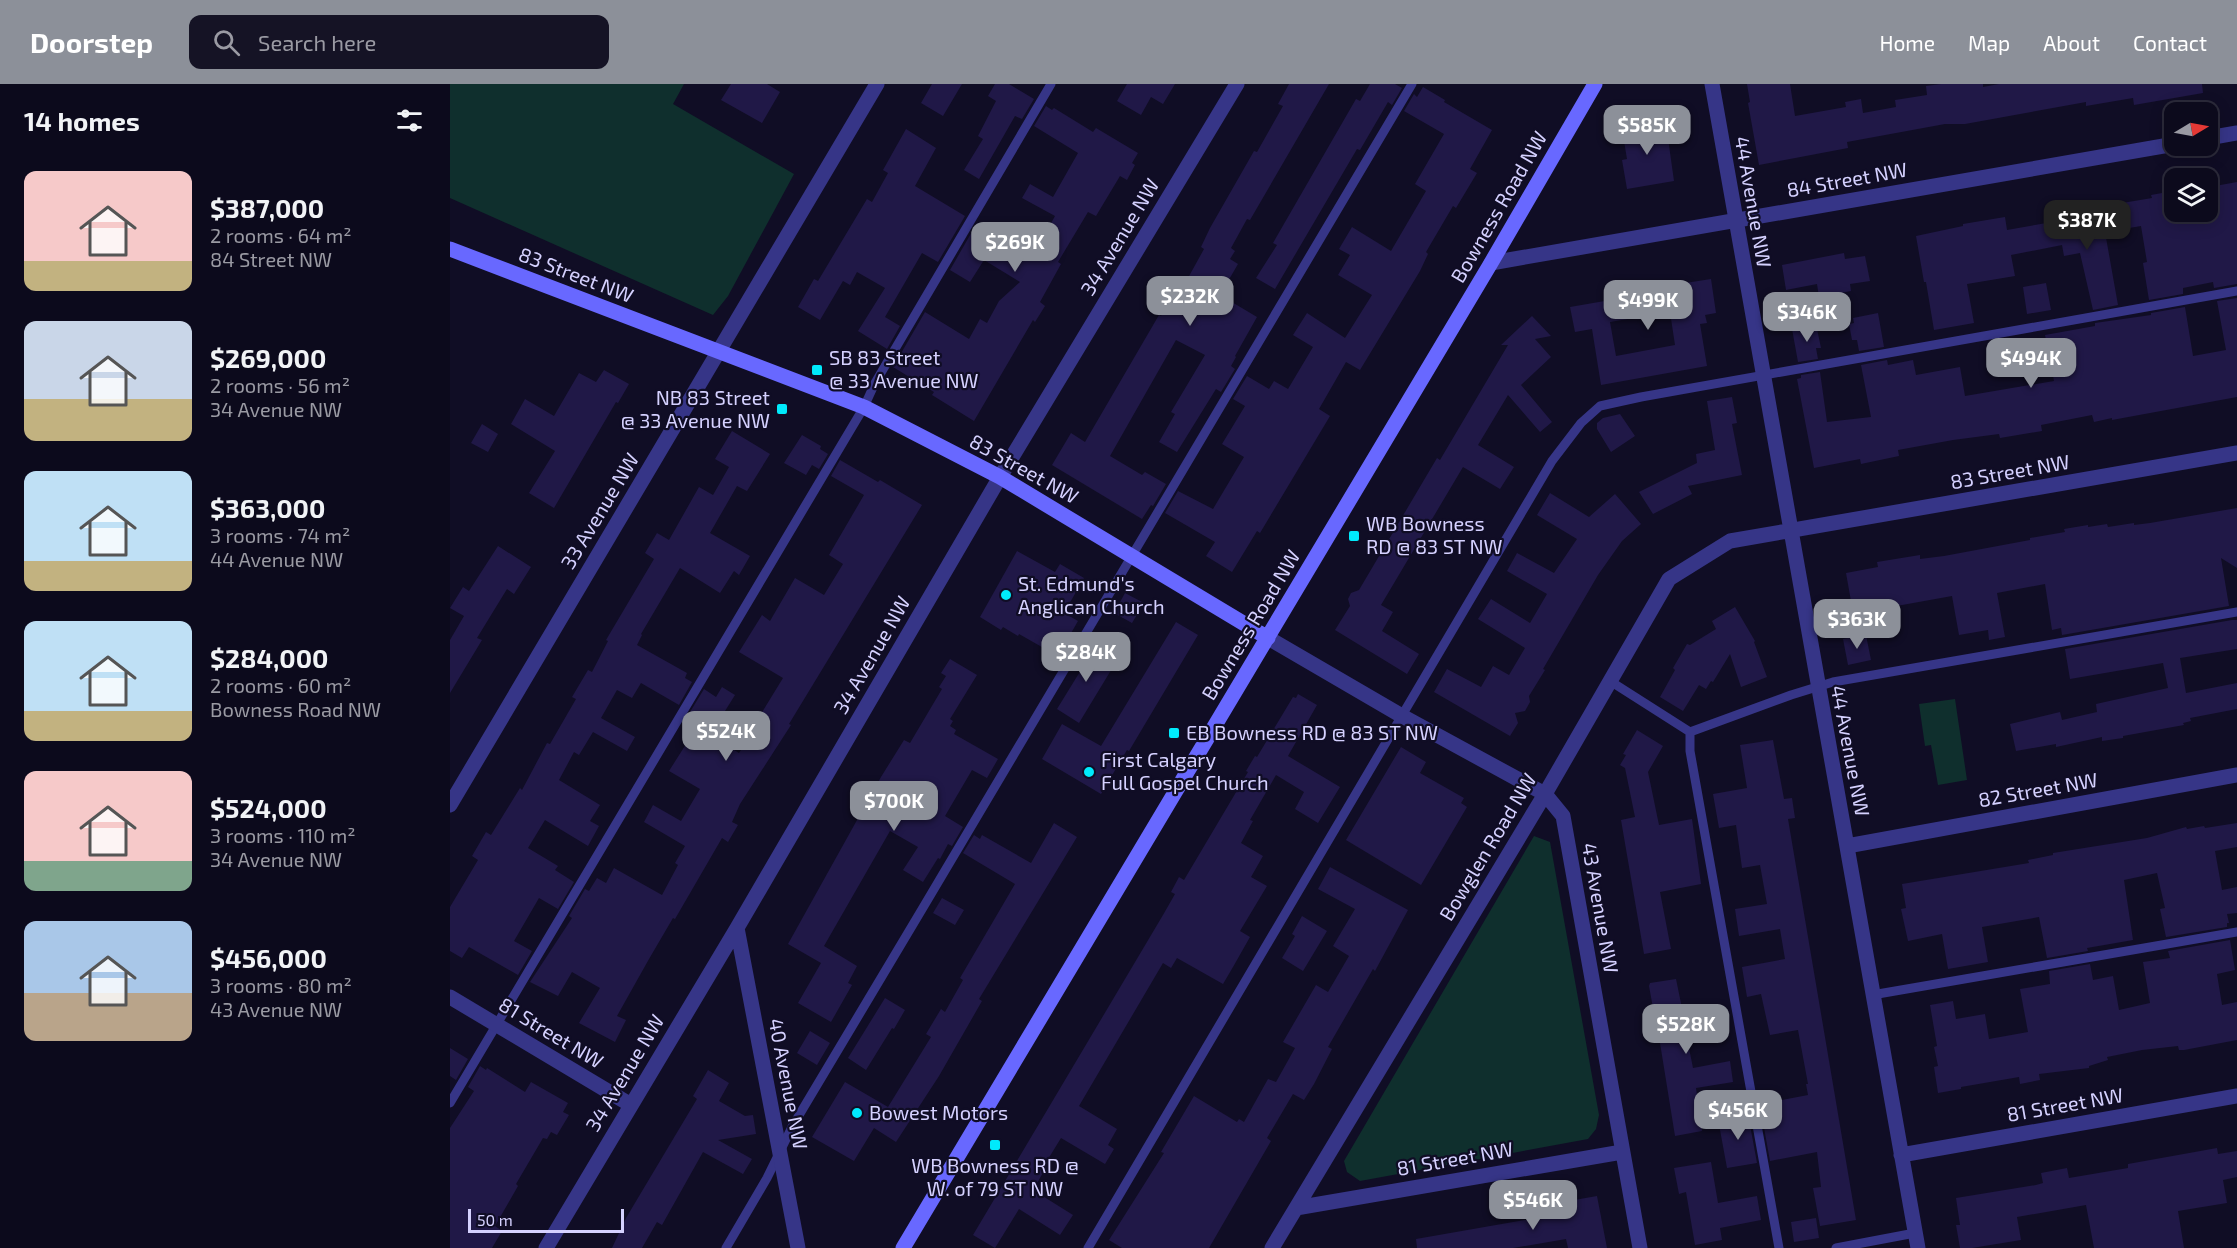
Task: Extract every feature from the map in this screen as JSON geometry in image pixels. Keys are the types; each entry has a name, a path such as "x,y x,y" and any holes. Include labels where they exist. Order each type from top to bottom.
{"street":[{"name":"33 Avenue NW","path":"450,805 877,84"},
{"name":"34 Avenue NW","path":"546,1248 737,928 1000,477 1237,84"},
{"name":"Bowness Road NW","path":"903,1248 1491,263 1595,84"},
{"name":"44 Avenue NW","path":"1712,84 1916,1241"},
{"path":"2218,136 2237,133"},
{"name":"84 Street NW","path":"1491,263 2164,146"},
{"name":"83 Street NW","path":"450,249 864,407 1000,477 1402,716 1545,794"},
{"name":"83 Street NW","path":"1790,531 2237,453"},
{"name":"Bowglen Road NW","path":"1272,1248 1545,794 1668,579 1730,541 1790,531"},
{"name":"82 Street NW","path":"1847,846 2237,775"},
{"name":"43 Avenue NW","path":"1545,794 1563,816 1640,1248"},
{"name":"40 Avenue NW","path":"737,928 798,1248"},
{"name":"81 Street NW","path":"450,997 630,1105"},
{"name":"81 Street NW","path":"1901,1155 2237,1096"},
{"name":"81 Street NW","path":"1296,1208 1622,1152"}],"lane":[{"path":"450,1103 864,407 875,383 1051,84"},
{"path":"726,1248 792,1127 1059,682 1131,555 1412,84"},
{"path":"1088,1248 1552,461 1581,423 1600,406 2237,291"},
{"path":"1690,732 1817,687 1845,680 2237,612"},
{"path":"1610,681 1690,732"},
{"path":"1690,732 1690,751 1779,1248"},
{"path":"1872,995 2237,932"},
{"path":"1836,1248 1916,1241"}],"green space":[{"path":"450,84 684,84 673,104 794,174 728,296 713,315 450,198"},
{"path":"1955,699 1967,780 1938,785 1931,745 1925,746 1919,704"},
{"path":"1534,836 1550,842 1599,1115 1596,1129 1588,1139 1360,1181 1347,1172 1344,1161"}],"building":[{"path":"731,84 767,84 780,92 762,123 721,100"},
{"path":"932,84 962,84 943,116 921,103"},
{"path":"995,84 1009,84 1034,99 1022,119 1015,116 979,179 964,170 983,139 978,136 996,101 988,96"},
{"path":"1127,84 1175,84 1163,104 1151,97 1141,115 1117,101"},
{"path":"1289,84 1329,84 1250,220 1247,219 1231,248 1235,251 1230,259 1238,264 1220,295 1257,317 1235,356 1231,366 1235,369 1221,392 1216,389 1177,452 1159,442 1175,414 1171,412 1205,355 1176,340 1110,456 1142,475 1145,472 1166,484 1142,519 1052,465 1071,433 1085,442 1159,315 1161,316 1184,276 1188,278 1204,249 1201,247 1210,228 1283,106 1278,104"},
{"path":"1370,84 1395,84 1402,88 1392,105 1388,102 1360,150 1357,149 1275,289 1256,278 1277,245 1273,243 1356,99 1360,101"},
{"path":"1747,84 1790,84 1795,116 1846,107 1845,102 1861,99 1863,113 1896,107 1895,100 1927,95 1926,86 1941,84 1983,84 1983,87 1999,84 2202,84 2203,93 2134,105 2133,98 2086,106 2086,102 1965,124 1945,124 1847,142 1848,148 1759,165"},
{"path":"1423,87 1492,130 1470,169 1477,173 1456,208 1453,206 1426,252 1428,254 1420,271 1360,370 1346,362 1319,409 1330,416 1260,533 1257,531 1232,572 1206,556 1215,542 1165,513 1178,491 1213,509 1244,457 1222,444 1245,406 1233,399 1247,376 1269,389 1274,381 1288,389 1313,347 1293,335 1307,313 1345,338 1372,295 1338,275 1350,255 1339,249 1352,227 1391,251 1426,191 1415,184 1444,134 1404,111 1414,94 1417,97"},
{"path":"1046,106 1052,110 1054,108 1093,132 1096,128 1138,153 1127,180 1120,176 1096,216 1088,212 1058,262 1061,264 1040,302 1045,306 1035,322 1033,320 974,421 932,395 934,392 893,367 925,312 969,339 980,319 987,323 999,301 1020,282 984,260 970,282 950,270 977,223 1030,253 1033,248 1036,250 1055,216 1022,198 1030,184 1053,197 1078,153 1034,126"},
{"path":"1659,123 1659,125 1666,124 1674,181 1627,189 1622,160 1627,159 1622,129"},
{"path":"906,129 936,148 915,186 965,216 938,262 922,253 885,317 900,326 887,349 858,331 885,288 857,272 850,285 843,281 820,320 798,307 814,279 818,281 867,199 872,202 888,173 883,170"},
{"path":"2237,182 2237,284 2214,288 2213,282 2183,288 2183,294 2149,300 2143,263 2147,262 2141,226 2105,232 2118,305 2093,310 2080,253 2064,256 2062,245 2011,255 2015,276 1967,284 1974,323 1934,330 1916,236 1963,226 1963,224 2005,217 2007,230 2058,221 2057,214 2152,198 2151,195 2164,193 2164,222 2218,222 2218,185"},
{"path":"1844,253 1845,259 1865,256 1870,281 1850,284 1851,291 1819,297 1817,284 1786,290 1782,265"},
{"path":"1711,279 1716,313 1705,315 1707,323 1700,324 1707,366 1601,385 1592,329 1575,332 1570,307 1622,298 1621,293","holes":["1670,312 1675,345 1616,356 1610,322"]},
{"path":"2046,283 2051,310 2027,314 2023,287"},
{"path":"2237,298 2237,397 2112,420 2112,418 2094,422 2092,415 2041,425 2042,431 2000,438 1999,434 1953,440 1898,450 1899,456 1861,464 1860,459 1814,468 1797,379 1801,378 1801,375 1820,372 1827,422 1871,417 1861,365 1887,360 1888,365 1913,360 1916,375 1960,367 1965,396 2054,381 2045,335 2095,326 2095,323 2151,315 2151,313 2185,307 2193,356 2226,350 2217,301"},
{"path":"1878,313 1884,347 1859,351 1857,340 1852,340 1849,324 1854,323 1853,318"},
{"path":"1532,316 1551,336 1535,339 1551,357 1521,385 1552,422 1540,432 1508,395 1478,445 1514,467 1500,489 1463,467 1381,605 1393,612 1382,631 1419,654 1407,674 1335,630 1350,606 1348,599 1351,593 1359,590 1437,458 1440,460 1508,345 1501,345"},
{"path":"1816,324 1821,348 1816,348 1818,359 1798,362 1792,329"},
{"path":"604,370 629,384 618,403 616,402 554,508 529,493 555,451 511,424 525,399 554,416 579,373 596,382"},
{"path":"1732,397 1737,423 1732,424 1742,475 1688,486 1692,494 1653,514 1639,492 1697,463 1696,454 1715,450 1707,401"},
{"path":"1620,414 1635,436 1611,452 1597,429 1597,423 1603,418"},
{"path":"482,424 498,434 488,452 471,443"},
{"path":"732,431 770,454 747,491 737,486 710,533 750,556 739,575 734,571 720,593 680,568 641,634 637,645 687,673 685,678 692,682 679,705 641,683 632,698 617,690 601,718 635,737 627,751 593,732 579,755 574,752 559,780 600,805 590,821 599,826 588,846 545,820 528,848 558,866 555,870 574,882 558,909 539,898 514,941 532,951 518,975 469,947 462,958 450,951 450,907 478,860 472,856 486,832 491,835 520,788 522,790 547,743 550,744 576,699 572,697 588,670 592,672 608,641 606,640 654,559 645,553 657,533 669,540 699,487 713,495 729,467 715,459"},
{"path":"802,435 821,446 820,449 828,454 819,469 812,465 806,475 784,463"},
{"path":"840,460 922,505 789,724 791,725 740,804 732,822 738,825 728,842 722,838 649,959 617,1016 626,1020 615,1042 579,1023 600,988 572,972 558,996 530,982 572,918 569,916 585,889 589,891 597,878 606,883 614,868 662,895 678,865 675,863 685,846 644,822 653,805 681,821 700,789 669,771 702,719 690,712 704,689 716,697 722,687 735,695 710,735 739,753 783,678 739,652 762,615 770,621 795,578 824,595 843,564 829,555 864,495 831,476"},
{"path":"1550,493 1589,517 1615,494 1641,524 1622,541 1598,575 1543,669 1545,670 1529,696 1530,702 1525,711 1515,713 1518,723 1510,736 1434,692 1447,669 1481,687 1493,666 1509,675 1525,648 1478,619 1491,599 1530,623 1547,594 1507,571 1517,553 1554,573 1577,539 1537,515"},
{"path":"2237,508 2237,568 2221,558 2229,606 2062,635 2061,628 2052,630 2045,584 1997,593 2005,637 1989,640 1988,630 1959,635 1952,596 1880,609 1881,613 1854,618 1846,573 1878,567 1877,562 1920,555 1920,559 1944,556 2030,540 2030,538 2065,532 2064,529 2088,525 2088,527 2107,524 2108,527 2134,523 2134,525"},
{"path":"498,546 531,567 514,594 507,589 477,638 482,640 450,693 450,640 464,616 450,608 463,587 469,591"},
{"path":"1017,551 1055,572 1060,564 1084,578 1064,613 1078,621 1070,635 1075,638 1063,659 1019,634 1018,636 1003,627 1001,630 980,617"},
{"path":"1125,593 1144,603 1132,623 1114,613"},
{"path":"1735,607 1755,641 1767,677 1741,687 1730,654 1713,682 1711,681 1706,689 1699,685 1683,711 1660,697 1687,644 1690,645 1716,629 1712,621"},
{"path":"2237,620 2237,649 2180,658 2186,693 2237,683 2237,709 2190,718 2191,721 2183,723 2184,725 2123,736 2123,738 2102,741 2102,737 2056,747 2056,744 2016,751 2010,724 2060,712 2062,720 2097,712 2096,704 2168,688 2163,663 2070,679 2065,649"},
{"path":"1176,622 1198,635 1101,794 1042,759 1062,724 1101,746"},
{"path":"1866,635 1871,660 1848,665 1843,639"},
{"path":"1087,645 1116,662 1079,723 1057,709 1081,670 1074,666"},
{"path":"950,659 977,675 950,719 953,721 950,726 956,730 954,734 998,759 987,778 972,770 945,816 963,827 952,846 948,844 923,882 903,870 918,847 890,831 824,946 857,966 848,983 852,985 831,1022 798,1003 821,963 788,944 881,777 904,740 910,743 942,689 939,687 946,676 941,673"},
{"path":"1298,694 1317,705 1288,756 1340,787 1318,823 1295,809 1304,792 1276,775 1250,820 1253,821 1241,843 1263,856 1251,877 1267,886 1240,931 1250,937 1223,984 1177,958 1171,968 1163,963 1079,1106 1117,1129 1108,1145 1114,1149 1105,1164 1061,1138 1042,1169 1044,1171 1033,1190 1073,1215 1060,1235 1019,1209 995,1248 973,1235 1163,915 1175,894 1171,892 1179,877 1184,880 1248,772 1246,771 1255,756 1257,757 1293,697 1296,698"},
{"path":"1637,730 1663,746 1648,772 1659,825 1692,819 1701,884 1660,892 1671,949 1644,954 1621,820 1635,817 1625,768 1620,765 1626,755 1623,754"},
{"path":"1773,740 1784,799 1792,798 1795,818 1788,819 1856,1220 1820,1226 1813,1188 1821,1187 1817,1152 1770,1161 1761,1111 1767,1110 1766,1103 1808,1095 1806,1084 1808,1084 1798,1030 1770,1035 1761,994 1747,997 1742,967 1785,959 1780,929 1739,936 1735,909 1767,904 1760,865 1742,868 1736,825 1719,828 1713,794 1747,788 1740,745"},
{"path":"1401,747 1426,762 1420,773 1464,798 1461,803 1467,807 1421,885 1346,840"},
{"path":"1054,823 1077,837 979,999 982,1001 939,1076 896,1142 874,1128 854,1161 812,1137 845,1082 888,1107 931,1037 926,1034 941,1009 945,1012 963,980 960,978 1015,884 963,853 974,835 980,839 982,835 1031,863"},
{"path":"2237,823 2237,847 2215,851 2222,890 2237,887 2237,913 2227,914 2229,923 2227,927 2166,937 2160,909 2165,908 2157,873 2124,880 2133,940 2047,958 2039,917 1982,927 1988,962 1948,969 1942,934 1908,941 1901,909 1906,908 1902,884 2029,863 2028,860 2053,855 2053,853 2147,838 2186,827 2187,829 2204,826 2205,828"},
{"path":"1330,867 1408,910 1375,971 1373,969 1328,1047 1332,1049 1314,1084 1304,1100 1293,1094 1267,1138 1271,1141 1209,1248 1122,1248 1109,1240 1164,1153 1161,1152 1194,1096 1237,1122 1239,1119 1244,1122 1268,1079 1276,1082 1295,1048 1283,1042 1316,985 1328,992 1349,956 1333,946 1355,909 1318,889"},
{"path":"942,898 964,910 955,925 933,913"},
{"path":"1302,916 1327,931 1303,971 1282,958 1295,936 1292,934"},
{"path":"2230,940 2235,970 2217,974 2222,1005 2237,1002 2237,1040 2184,1050 2179,1050 2178,1046 2142,1050 2107,1057 2108,1060 2089,1066 2089,1068 2039,1074 2040,1080 2020,1084 2019,1077 1938,1093 1934,1067 1938,1066 1934,1047 1937,1046 1930,1005 1953,1001 1956,1019 1985,1014 1989,1039 2028,1032 2020,989 2050,984 2049,971 2090,964 2093,980 2113,976 2119,1010 2150,1003 2143,962 2170,958 2168,951"},
{"path":"1676,979 1683,1013 1724,1006 1728,1026 1686,1033 1693,1068 1730,1061 1733,1082 1696,1088 1702,1131 1675,1136 1660,1043 1663,1042 1649,986 1650,983"},
{"path":"885,998 905,1010 866,1070 848,1058"},
{"path":"810,1031 830,1043 817,1065 797,1053"},
{"path":"450,1048 468,1059 456,1080 450,1076"},
{"path":"480,1066 525,1092 531,1082 568,1103 563,1112 569,1115 557,1135 551,1132 547,1139 543,1138 516,1184 518,1186 495,1226 502,1231 492,1248 450,1248 450,1128 474,1091 468,1087"},
{"path":"708,1070 729,1083 719,1101 745,1116 753,1115 756,1134 718,1140 752,1159 743,1174 703,1152 662,1225 657,1222 642,1248 612,1248 626,1218 697,1099 693,1096"},
{"path":"1748,1114 1757,1163 1727,1168 1718,1119"},
{"path":"2217,1148 2218,1154 2237,1151 2237,1177 2223,1180 2227,1203 2178,1211 2184,1248 2094,1248 2086,1205 2017,1217 2021,1240 1960,1248 1956,1225 1960,1225 1956,1198 2036,1185 2043,1183 2041,1173 2067,1168 2069,1178 2128,1168 2128,1164"},
{"path":"1711,1162 1718,1203 1757,1196 1761,1220 1720,1228 1722,1240 1695,1245 1686,1192 1679,1194 1674,1168"},
{"path":"1597,1196 1607,1248 1568,1248 1566,1239 1513,1248 1417,1248 1416,1239 1565,1213 1563,1202"},
{"path":"1816,1218 1819,1238 1794,1242 1791,1222"}],"place":[{"name":"SB 83 Street @ 33 Avenue NW","path":"817,370"},
{"name":"NB 83 Street @ 33 Avenue NW","path":"782,409"},
{"name":"WB Bowness RD @ 83 ST NW","path":"1354,536"},
{"name":"St. Edmund's Anglican Church","path":"1006,595"},
{"name":"EB Bowness RD @ 83 ST NW","path":"1174,733"},
{"name":"First Calgary Full Gospel Church","path":"1089,772"},
{"name":"Bowest Motors","path":"857,1113"},
{"name":"WB Bowness RD @ W. of 79 ST NW","path":"995,1145"}]}
